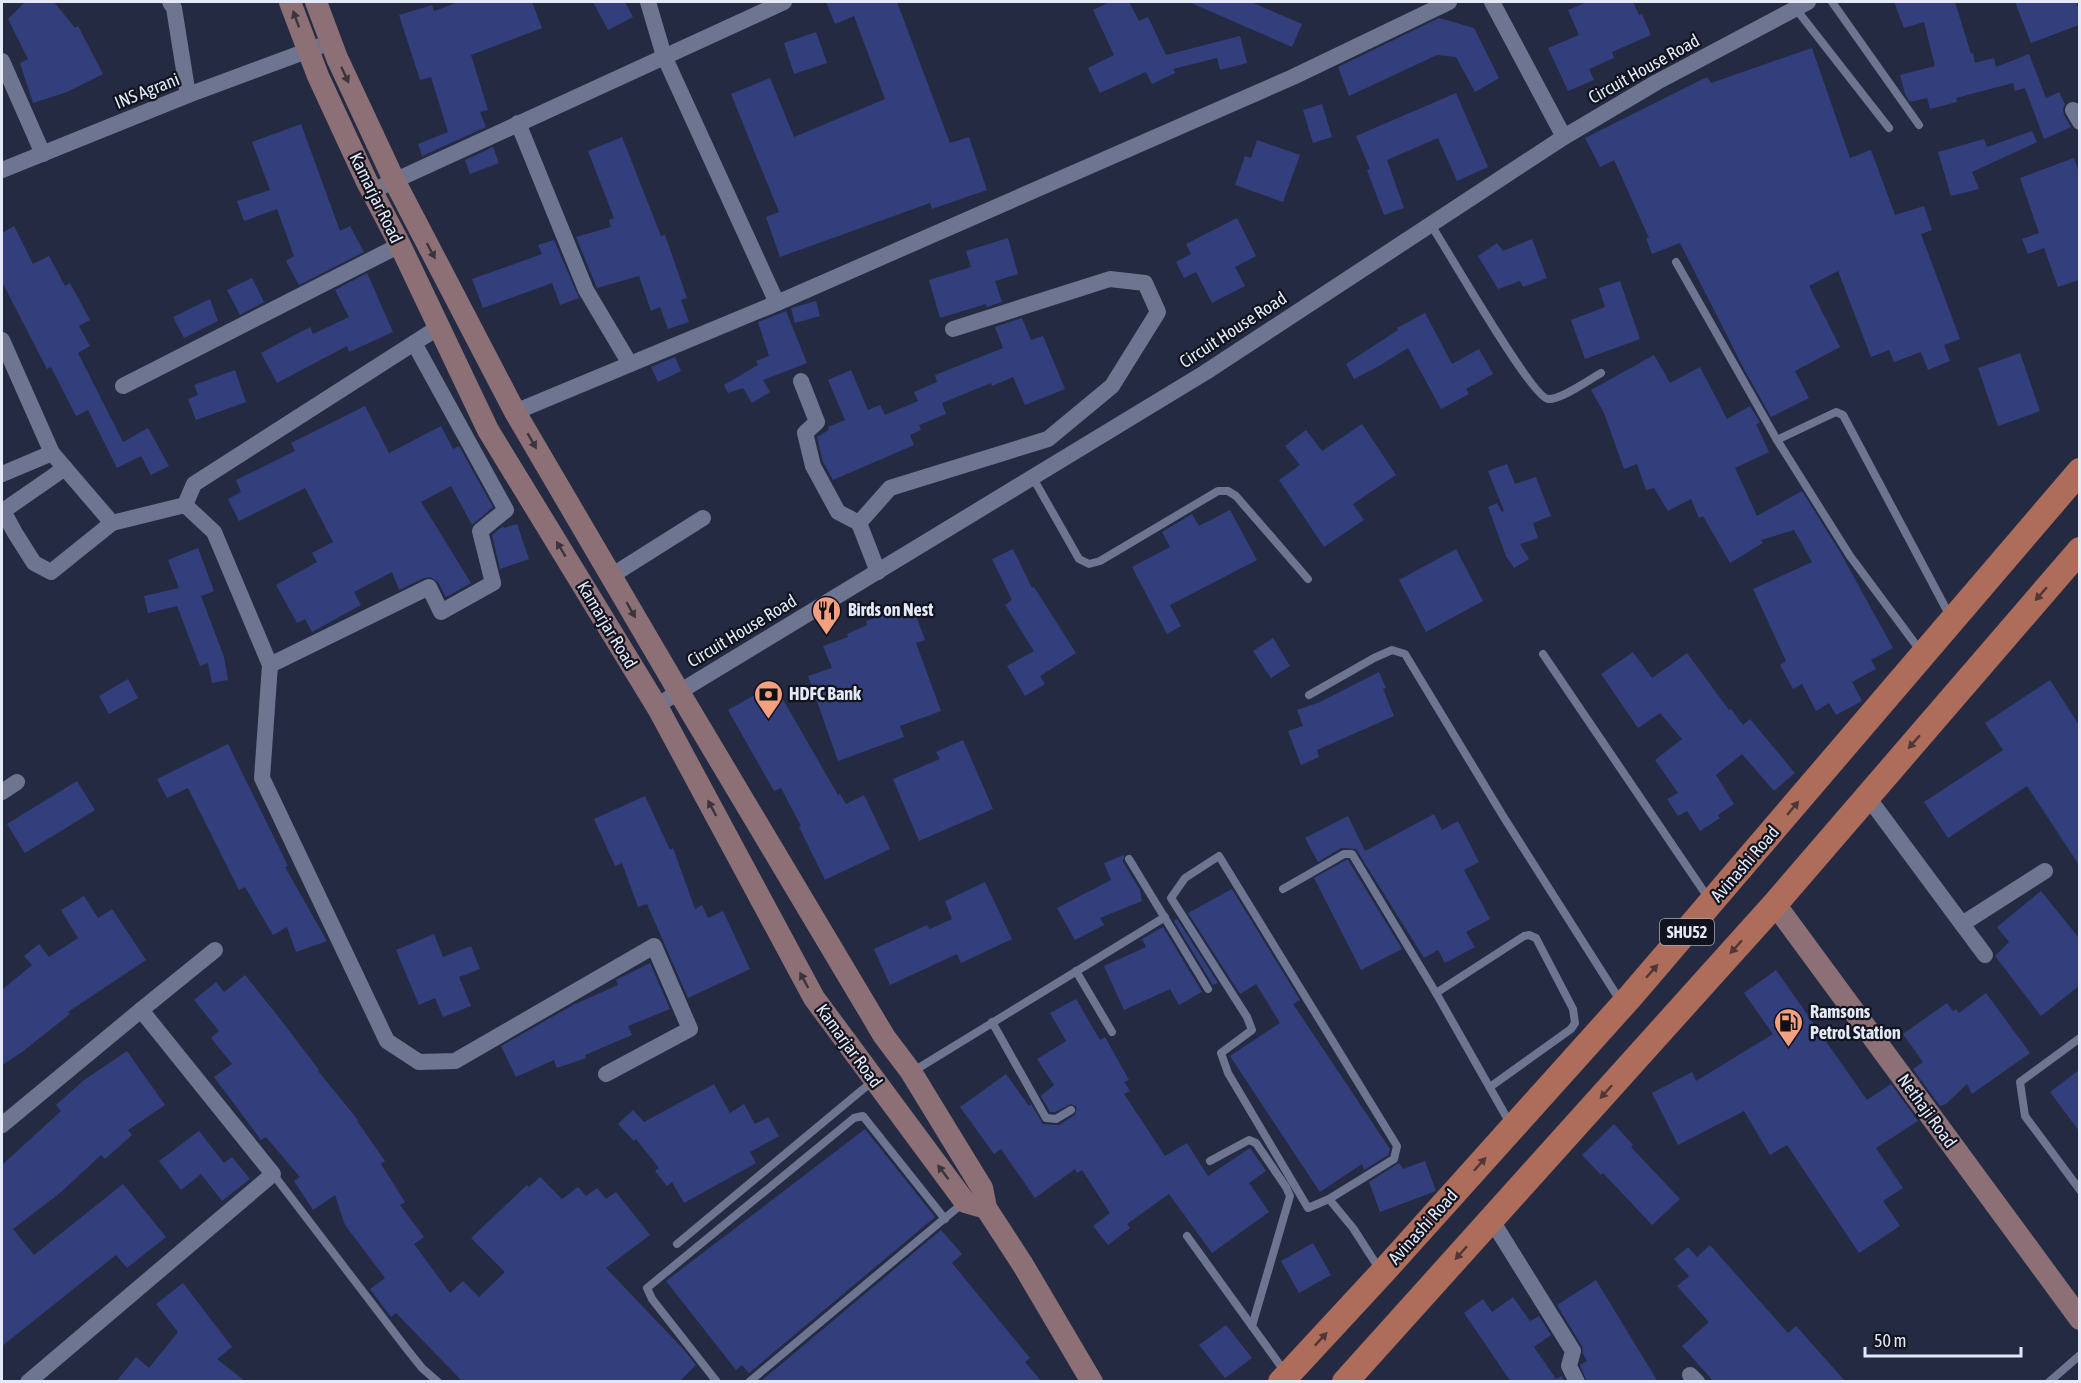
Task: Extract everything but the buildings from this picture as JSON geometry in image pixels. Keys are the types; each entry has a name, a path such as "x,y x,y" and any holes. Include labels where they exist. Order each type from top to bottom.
{"main road":[{"name":"Kamarjar Road","path":"290,2 308,52 372,191 488,430 656,706 814,998 874,1080 978,1199"},
{"path":"316,2 331,42 394,180 515,412 884,1036 911,1072 978,1199 1023,1265 1092,1382"},
{"name":"Avinashi Road","path":"1284,1378 1382,1273 1623,1005 2079,471"},
{"name":"SHU52","path":"1345,1382 1775,904 2079,550"},
{"name":"Nethaji Road","path":"1775,904 2079,1319"}],"street":[{"path":"170,2 174,8 188,95"},
{"path":"648,2 664,57 777,303"},
{"path":"372,191 784,2"},
{"path":"515,412 777,303 1293,77 1449,2"},
{"path":"1492,2 1564,137"},
{"name":"Circuit House Road","path":"656,706 1206,372 1564,137 1657,82 1802,5"},
{"name":"INS Agrani","path":"2,170 188,95 331,42"},
{"path":"2,61 43,154"},
{"path":"518,123 586,290 630,364"},
{"path":"123,386 400,245"},
{"path":"859,523 890,488 1047,439 1112,386 1158,312 1145,283 1110,279 953,329"},
{"path":"185,505 194,484 439,327"},
{"path":"2,340 52,453 112,523"},
{"path":"270,664 429,587 441,612 493,583 480,531 506,510 414,343"},
{"path":"801,381 817,422 805,433 813,466 838,512 859,523 878,572"},
{"path":"2,474 52,453"},
{"path":"65,468 3,511 34,563 51,572 112,523 185,505"},
{"path":"185,505 214,532 270,664 261,778 387,1041 419,1062 455,1062 654,946 690,1029 606,1074"},
{"path":"611,576 703,518"},
{"path":"2,792 17,782"},
{"path":"1867,796 1985,955"},
{"path":"1962,924 2045,871"},
{"path":"2,1125 215,950"},
{"path":"28,1382 273,1174 141,1010"},
{"path":"1491,1219 1574,1351 1569,1366 1577,1382"}],"lane":[{"path":"1832,2 1919,125"},
{"path":"1802,5 1889,128"},
{"path":"1431,225 1513,358 1539,394 1547,399 1558,398 1601,373"},
{"path":"1676,262 1777,441 1850,556 1923,655"},
{"path":"1777,441 1836,412 1843,415 1952,621"},
{"path":"1033,478 1079,559 1089,564 1100,561 1218,491 1228,491 1236,496 1308,579"},
{"path":"1310,695 1392,650 1405,654 1503,816 1623,1005"},
{"path":"1543,654 1712,903"},
{"path":"1283,889 1344,854 1352,854 1436,993 1513,1128"},
{"path":"1219,856 1397,1146 1394,1159 1329,1199 1308,1208 1228,1073 1221,1053 1252,1030 1247,1017 1171,898 1185,878 1219,856"},
{"path":"1129,859 1208,989"},
{"path":"911,1072 1165,917"},
{"path":"1436,993 1524,936 1530,935 1536,939 1573,1009 1575,1023 1571,1029 1490,1087"},
{"path":"1077,971 1112,1032"},
{"path":"992,1022 1046,1118 1056,1119 1071,1110"},
{"path":"2079,1038 2020,1082 2025,1116 2079,1190"},
{"path":"677,1244 874,1080"},
{"path":"717,1382 652,1299 647,1288 854,1118 863,1116 945,1219"},
{"path":"1210,1161 1249,1140 1256,1143 1286,1187 1290,1197 1252,1326"},
{"path":"273,1174 406,1348 422,1368 438,1382"},
{"path":"749,1382 945,1219 978,1199"},
{"path":"1329,1199 1353,1228 1382,1273"},
{"path":"1187,1236 1252,1326 1284,1378"},
{"path":"2049,1382 2079,1355"}],"place":[{"name":"Birds on Nest","path":"827,636"},
{"name":"HDFC Bank","path":"768,720"},
{"name":"Ramsons Petrol Station","path":"1789,1048"}]}
